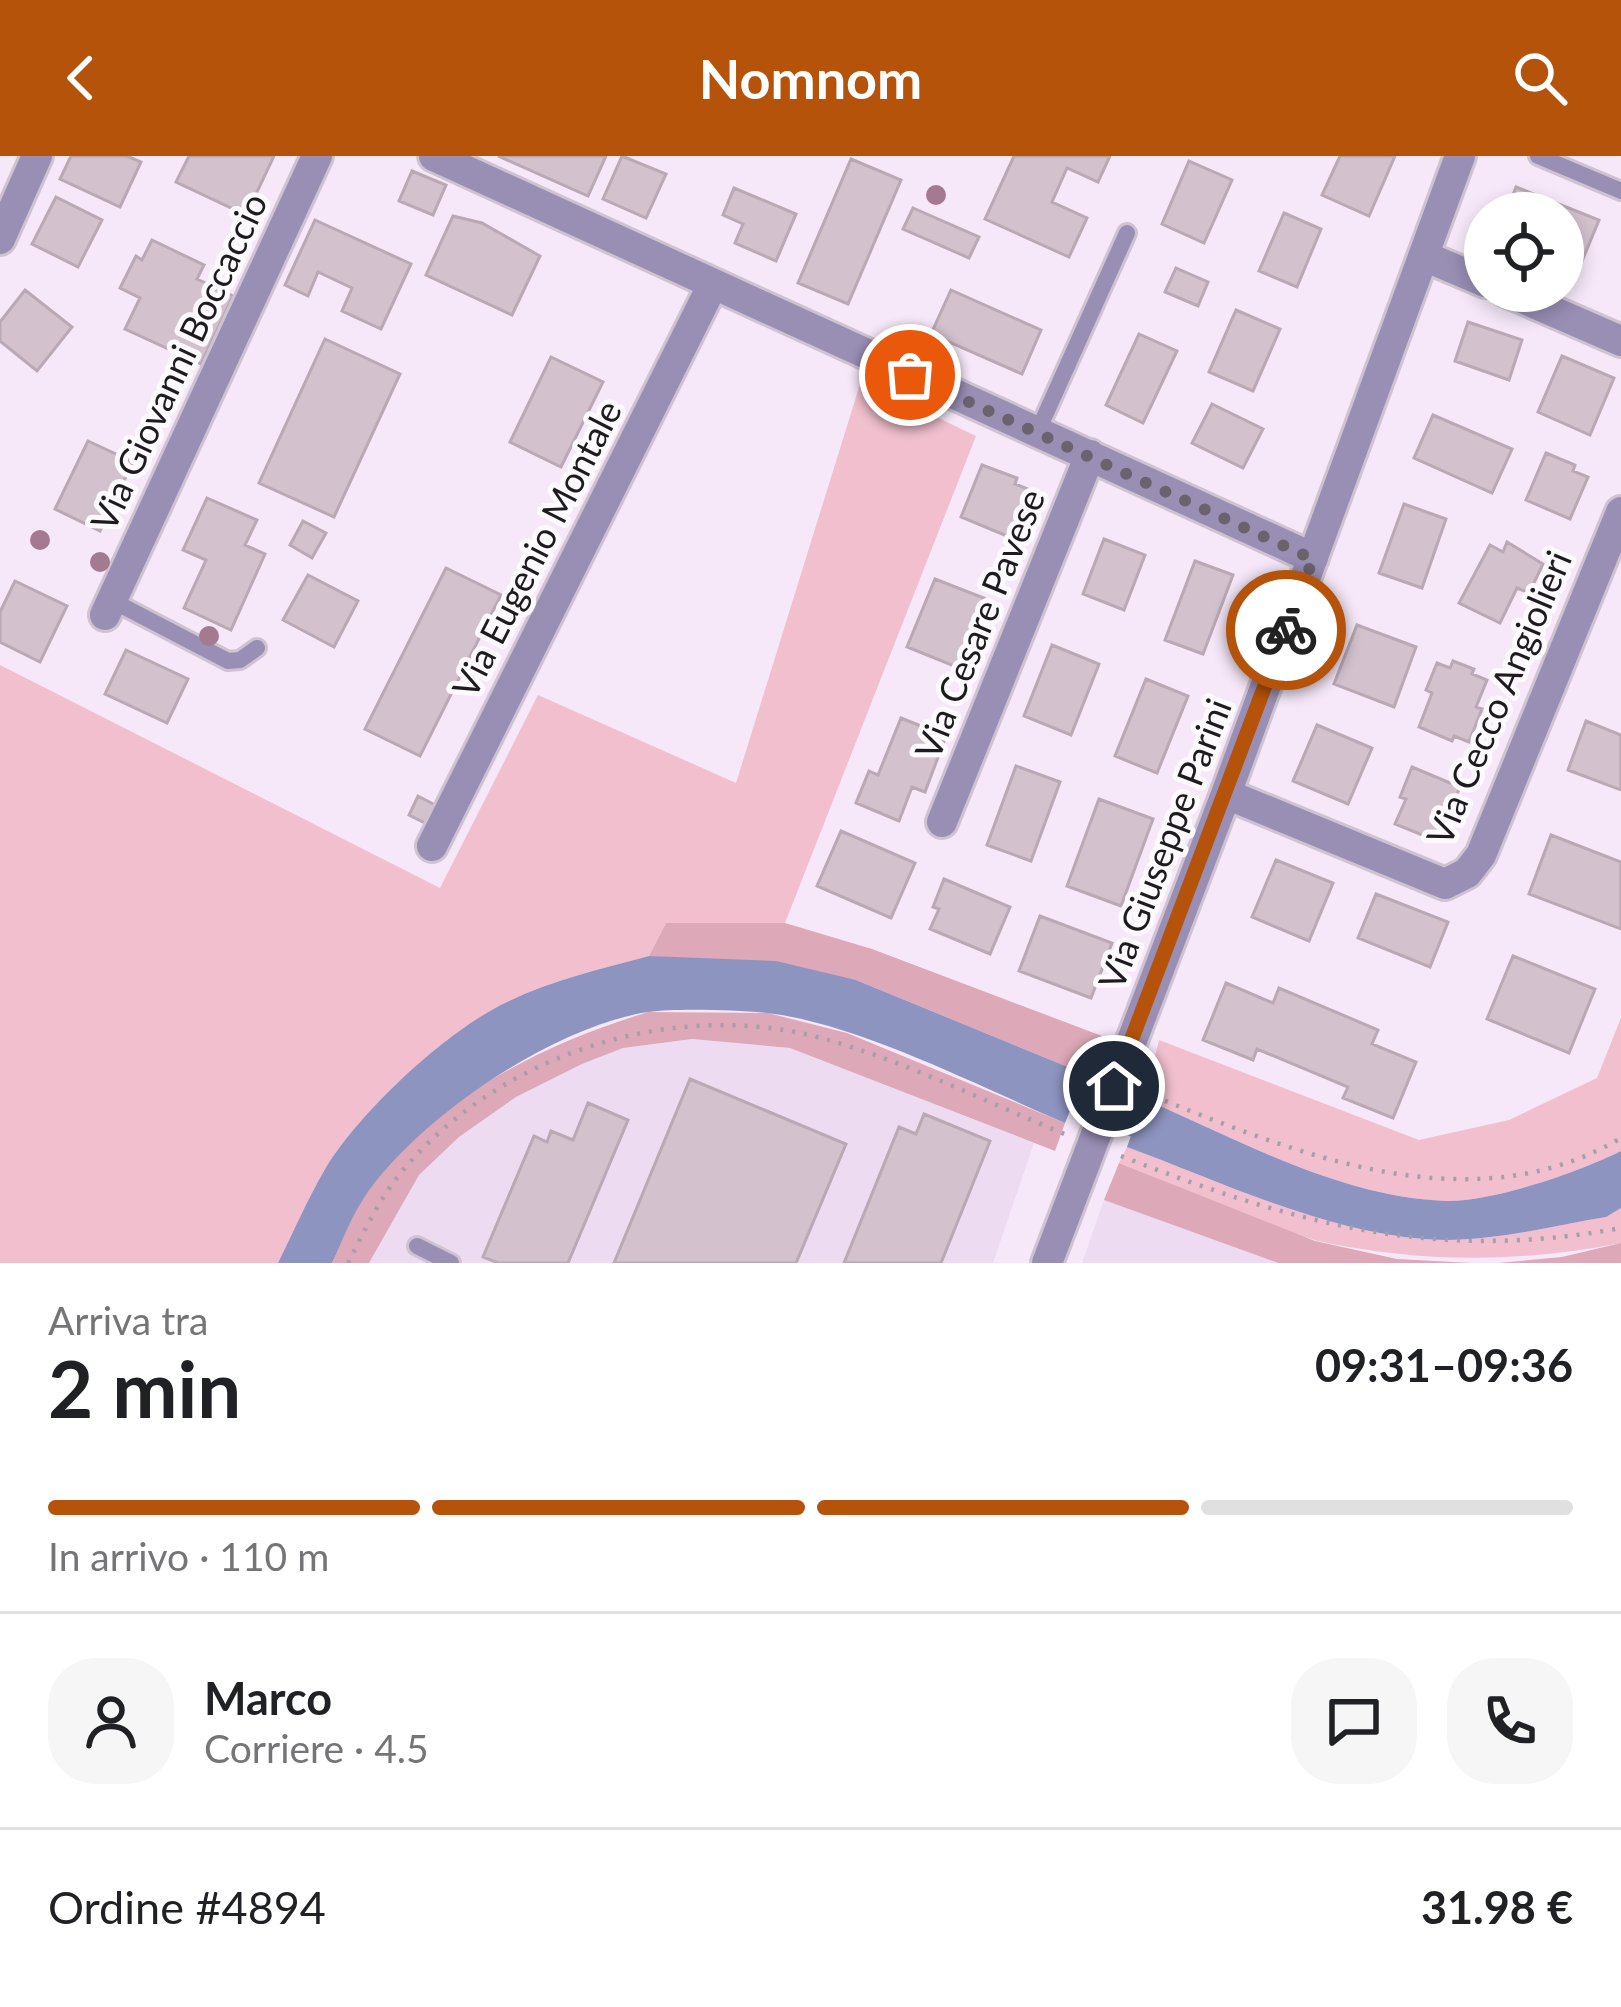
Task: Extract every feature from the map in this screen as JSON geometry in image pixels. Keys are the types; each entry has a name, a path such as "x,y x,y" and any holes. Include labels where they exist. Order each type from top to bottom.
{"street":[{"path":"0,239 37,156"},
{"name":"Via Giovanni Boccaccio","path":"108,608 317,156"},
{"path":"434,156 1313,559"},
{"name":"Via Giuseppe Parini","path":"1047,1263 1097,1136 1127,1088 1226,794 1460,156"},
{"path":"1424,256 1464,273"},
{"name":"Via Eugenio Montale","path":"432,846 712,286"},
{"path":"1554,312 1621,341"},
{"name":"Via Cesare Pavese","path":"942,821 1090,455"},
{"name":"Via Cecco Angiolieri","path":"1226,794 1445,884 1467,873 1481,855 1621,512"}],"lane":[{"path":"1538,156 1621,191"},
{"path":"1037,433 1127,232"},
{"name":"Via Giovanni Boccaccio","path":"108,608 228,661 240,660 257,648"},
{"path":"417,1246 451,1263"}],"path":[{"path":"348,1263 376,1208 405,1168 477,1104 555,1060 616,1037 722,1025 788,1030 874,1056 1070,1136 1097,1136 1118,1155 1296,1224"},
{"path":"1127,1088 1295,1151 1350,1166 1422,1177 1499,1175 1543,1168 1579,1159 1621,1138"},
{"path":"1544,1249 1621,1228"}],"shaded area":[{"path":"861,381 976,436 785,923 666,923 649,956 541,987 458,1032 358,1124 324,1171 278,1263 0,1263 0,665 440,888 538,695 736,783"},
{"path":"666,923 785,923 872,949 1102,1036 1085,1074 856,980 649,956"},
{"path":"648,1012 768,1013 847,1033 1065,1123 1055,1151 790,1048 692,1039 623,1048 516,1097 459,1137 419,1175 369,1263 332,1263 365,1196 421,1131 490,1080 528,1059"},
{"path":"1621,1018 1621,1151 1560,1176 1487,1197 1446,1201 1367,1189 1291,1164 1144,1099 1159,1040 1419,1140 1509,1120 1597,1078"},
{"path":"692,1039 790,1048 1034,1143 993,1263 369,1263 419,1175 459,1137 516,1097 623,1048"},
{"path":"1127,1147 1310,1216 1386,1234 1447,1240 1493,1237 1605,1217 1621,1208 1621,1243 1470,1258 1318,1241 1119,1163"},
{"path":"1119,1163 1315,1241 1397,1259 1472,1263 1278,1263 1104,1200"},
{"path":"1104,1200 1278,1263 1082,1263"},
{"path":"1621,1243 1621,1263 1498,1263 1562,1257"}],"water":[{"path":"649,956 776,961 856,980 1085,1074 1065,1123 840,1029 767,1013 648,1012 571,1036 490,1081 452,1108 387,1168 359,1205 332,1263 278,1263 339,1149 431,1053 483,1015 524,994"},
{"path":"1144,1099 1291,1164 1406,1197 1446,1201 1487,1197 1560,1176 1621,1151 1621,1208 1606,1217 1470,1239 1424,1239 1348,1226 1127,1147"}],"building":[{"path":"71,156 127,156 141,162 120,207 60,179"},
{"path":"189,156 274,156 246,215 176,182"},
{"path":"498,156 606,156 588,196"},
{"path":"622,156 666,174 646,218 603,199"},
{"path":"1014,156 1110,156 1098,182 1067,168 1052,202 1087,218 1069,257 985,219"},
{"path":"1340,156 1395,156 1369,216 1322,195"},
{"path":"851,159 901,180 848,304 798,283"},
{"path":"1189,161 1232,180 1204,243 1162,224"},
{"path":"412,171 446,185 433,215 399,201"},
{"path":"734,188 796,214 776,261 735,243 743,224 723,215"},
{"path":"56,197 102,220 78,267 32,244"},
{"path":"913,208 979,237 969,258 903,229"},
{"path":"1284,213 1321,229 1297,287 1259,271"},
{"path":"1584,214 1599,220 1584,256"},
{"path":"453,216 482,223 540,256 512,315 426,275"},
{"path":"315,220 411,264 381,329 342,311 352,288 318,272 308,296 285,285"},
{"path":"152,240 204,265 197,279 233,296 201,364 125,329 140,298 120,288 136,256 142,260"},
{"path":"1176,268 1208,282 1198,306 1165,292"},
{"path":"25,290 72,327 37,371 0,341 0,322"},
{"path":"951,290 1041,330 1022,374 931,334"},
{"path":"1236,310 1280,329 1253,391 1209,372"},
{"path":"1468,322 1522,340 1509,380 1455,361"},
{"path":"1139,334 1177,351 1143,423 1106,405"},
{"path":"325,339 400,374 334,517 259,483"},
{"path":"1562,356 1614,378 1590,435 1538,412"},
{"path":"551,357 603,382 561,467 510,442"},
{"path":"1212,404 1263,429 1243,468 1192,443"},
{"path":"1433,415 1512,449 1492,493 1414,458"},
{"path":"88,441 133,462 100,531 55,509"},
{"path":"1546,453 1575,465 1573,471 1588,477 1570,519 1526,500"},
{"path":"982,465 1017,478 1015,484 1033,491 1014,539 961,517"},
{"path":"207,498 257,520 245,545 265,554 231,630 184,608 206,560 183,550"},
{"path":"1404,504 1446,519 1422,588 1379,573"},
{"path":"303,521 326,533 312,558 290,545"},
{"path":"1104,539 1145,555 1124,610 1083,594"},
{"path":"1507,542 1543,564 1529,593 1517,588 1500,623 1459,603 1490,545 1503,552"},
{"path":"1195,561 1233,575 1203,654 1165,640"},
{"path":"446,568 501,595 420,756 365,729"},
{"path":"308,575 358,601 334,647 283,620"},
{"path":"935,579 984,598 974,622 987,627 969,672 907,647"},
{"path":"15,581 67,606 40,662 0,642 0,612"},
{"path":"1357,625 1416,647 1394,707 1334,684"},
{"path":"1052,645 1099,664 1071,735 1024,716"},
{"path":"126,650 188,679 167,723 105,694"},
{"path":"1453,661 1487,680 1469,742 1454,736 1452,741 1419,727 1437,663 1450,668"},
{"path":"1146,679 1188,696 1157,773 1115,756"},
{"path":"901,718 946,736 925,792 912,787 899,821 856,803 869,771 878,775"},
{"path":"1586,721 1621,735 1621,790 1568,770"},
{"path":"1317,725 1372,748 1348,804 1293,781"},
{"path":"1016,766 1060,782 1031,861 987,845"},
{"path":"1412,767 1460,787 1437,841 1395,824"},
{"path":"418,796 437,806 427,824 409,815"},
{"path":"1099,799 1153,819 1121,906 1067,886"},
{"path":"841,831 915,863 891,918 817,886"},
{"path":"1551,835 1621,862 1621,929 1529,894"},
{"path":"1276,860 1333,883 1309,941 1252,917"},
{"path":"944,879 1010,907 990,954 930,929"},
{"path":"1376,894 1448,922 1430,967 1358,938"},
{"path":"1040,916 1112,943 1091,998 1019,971"},
{"path":"1513,956 1595,989 1569,1053 1487,1019"},
{"path":"1226,983 1273,1003 1279,988 1378,1030 1372,1044 1416,1062 1393,1118 1343,1098 1348,1087 1257,1049 1253,1060 1203,1040"},
{"path":"690,1079 846,1144 796,1263 614,1263"},
{"path":"588,1103 628,1120 568,1263 498,1263 483,1257 534,1136 547,1142 551,1131 573,1140"},
{"path":"924,1114 990,1141 941,1263 844,1263 899,1127 916,1134"}],"waterway":[{"path":"1040,1082 1173,1138"}],"way so far":[{"path":"910,375 1313,559 1286,630"}],"route":[{"path":"1114,1086 1286,630"}]}
